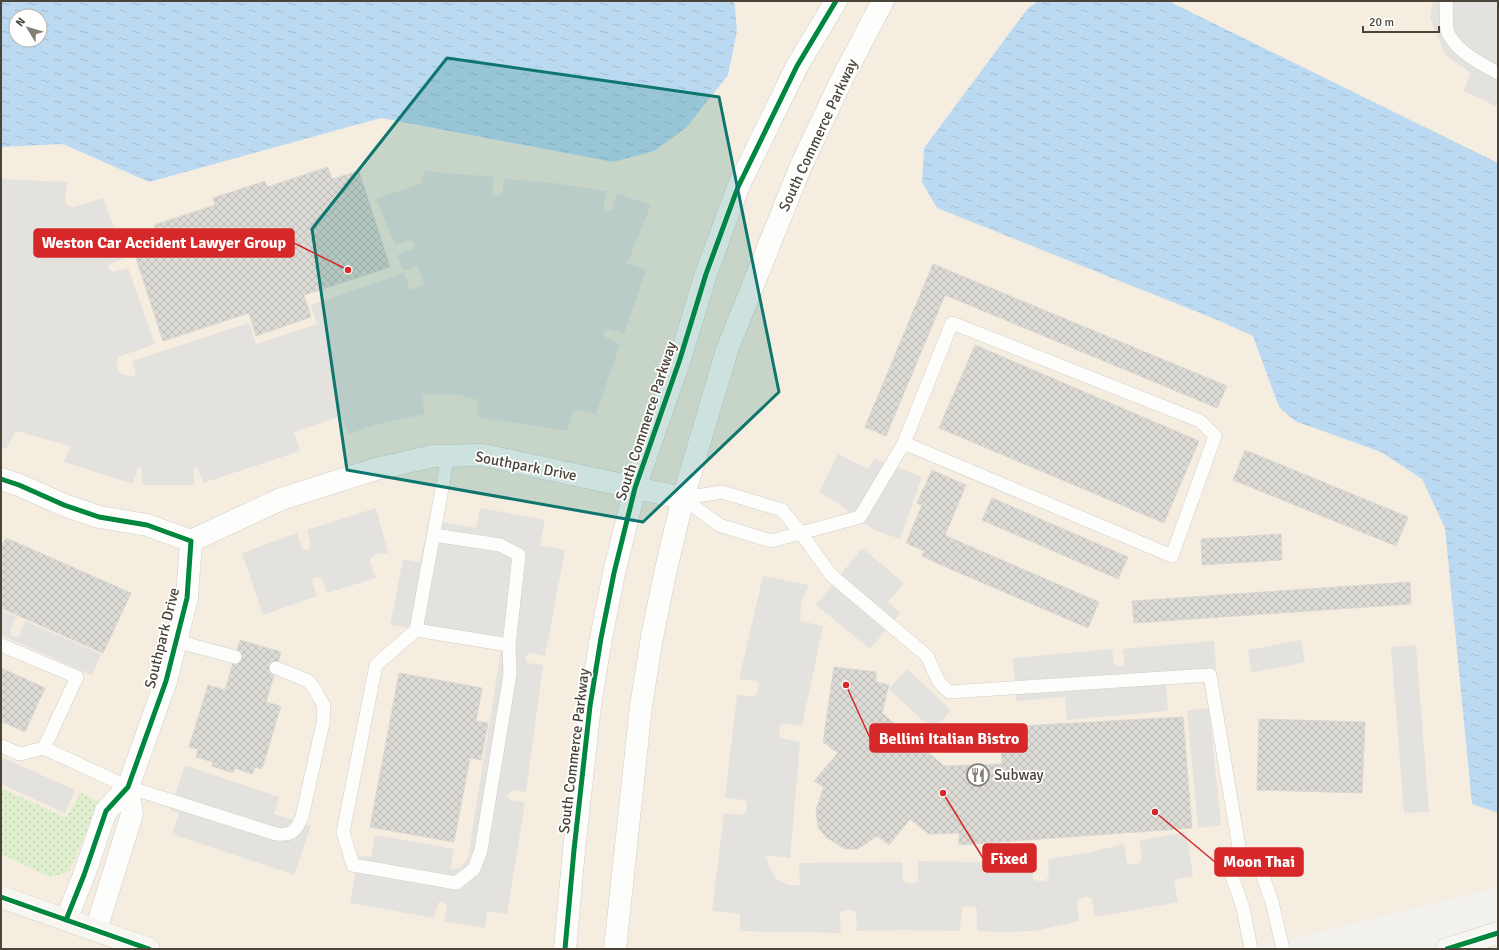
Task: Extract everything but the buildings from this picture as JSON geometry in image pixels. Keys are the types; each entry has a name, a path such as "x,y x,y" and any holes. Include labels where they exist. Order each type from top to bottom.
{"main road":[{"path":"1,897 149,949"},
{"path":"1447,949 1498,933"}],"street":[{"name":"South Commerce Parkway","path":"565,949 590,706 614,572 635,488 680,359 706,274 738,187 797,66 836,1"},
{"name":"South Commerce Parkway","path":"615,949 641,706 652,637 683,498 730,343 800,168 842,79 883,1"},
{"name":"Southpark Drive","path":"66,920 84,875 106,811 128,787 166,681 187,598 191,541 281,499 376,470 433,456 482,454 683,498"},
{"path":"1,479 19,485 64,505 99,517 147,525 191,541"},
{"name":"Southpark Drive","path":"96,930 132,814 128,787"}],"lane":[{"path":"1446,1 1448,34 1462,52 1498,73"},
{"path":"683,498 719,525 771,541 860,517 904,443 952,324 1200,421 1215,436 1172,556 904,443"},
{"path":"434,535 500,545 519,555 509,644 510,674 481,850 474,869 456,883 353,865 343,832 376,665 416,630 448,456"},
{"path":"683,498 722,492 782,510 801,533 831,575 927,656 939,682 949,692 1210,675 1241,860"},
{"path":"416,630 509,644"},
{"path":"176,641 235,657"},
{"path":"1,645 77,677 44,748"},
{"path":"1,746 20,754 44,748 128,787 276,834 285,835 293,832 302,817 323,724 324,706 314,688 308,681 276,668"},
{"path":"1256,856 1272,902 1283,949"},
{"path":"1227,862 1243,908 1252,949"}],"highlighted area":[{"path":"447,58 719,97 779,392 643,522 347,470 312,229"}],"shaded area":[{"path":"733,1 1498,1 1498,887 1252,949 1,949 1,147 63,144 149,182 381,118 613,162 654,151 686,128 728,75 737,31 735,6"},
{"path":"1433,1 1498,1 1498,107 1464,91 1470,73 1445,54 1430,18"},
{"path":"424,171 494,177 492,193 497,197 502,194 504,179 553,183 607,191 604,209 607,211 613,209 617,193 651,205 627,264 646,270 624,334 609,329 605,330 604,333 606,338 620,344 596,414 573,410 567,431 477,417 478,400 460,395 422,394 425,414 375,425 348,434 341,416 294,432 300,451 203,483 198,468 196,467 194,468 194,485 143,485 141,467 138,468 133,484 64,462 70,446 16,431 6,449 1,447 1,179 67,182 65,202 68,206 73,207 103,198 125,258 110,264 108,268 112,272 128,268 155,344 118,357 116,367 120,373 133,377 136,374 132,361 249,323 256,344 317,324 311,305 404,273 410,290 424,285 418,266 403,271 397,255 411,250 415,245 409,240 395,245 376,199 422,183"},
{"path":"838,454 868,469 875,459 922,477 900,539 872,529 835,501 819,493"},
{"path":"376,508 388,553 379,553 370,558 376,578 327,593 322,579 315,577 312,582 317,596 263,615 242,553 297,533 302,548 306,550 309,549 311,545 307,530"},
{"path":"480,508 545,520 540,545 565,550 545,656 529,653 525,658 527,663 543,665 526,792 512,790 507,795 510,800 525,802 507,914 487,911 485,928 444,921 447,906 443,902 438,903 434,918 350,903 359,855 371,857 375,835 454,849 450,869 460,868 468,858 502,644 390,625 403,559 420,562 429,520 476,528"},
{"path":"862,548 904,583 888,602 900,613 870,649 816,605"},
{"path":"763,576 809,585 801,603 800,621 823,626 802,726 785,723 780,726 779,735 781,738 800,742 790,858 766,855 769,866 776,879 788,885 800,885 799,863 902,862 903,881 908,884 916,883 918,881 918,861 967,862 1032,860 1033,879 1037,881 1045,881 1049,876 1048,859 1086,853 1124,844 1127,863 1131,865 1139,863 1142,858 1139,841 1186,832 1193,876 1174,880 1178,902 1095,917 1092,899 1087,897 1077,901 1079,921 1035,931 999,932 977,931 977,910 974,906 962,907 960,931 857,931 856,914 851,910 840,913 841,933 740,931 740,914 712,911 724,813 741,815 746,811 747,803 744,800 725,798 737,695 753,697 758,693 759,685 756,681 739,679"},
{"path":"1,611 16,617 10,631 13,637 19,636 25,621 101,654 92,675 1,635"},
{"path":"1301,640 1305,662 1252,673 1248,650"},
{"path":"1214,641 1217,679 1166,684 1168,711 1067,720 1065,697 1016,701 1013,658 1112,649 1114,664 1119,667 1123,666 1124,663 1123,649"},
{"path":"1416,645 1429,812 1404,813 1391,647"},
{"path":"907,669 951,710 933,730 889,689"},
{"path":"1209,708 1221,825 1198,828 1187,711"},
{"path":"1,757 75,790 65,813 1,784"},
{"path":"185,765 279,797 274,814 311,826 294,875 172,834 179,813 170,810"}],"green space":[{"path":"1,788 66,818 81,793 99,802 69,872 50,877 1,854"}],"water":[{"path":"1,1 733,1 735,6 737,31 728,75 686,128 654,151 613,162 381,118 149,182 63,144 1,147"},
{"path":"1039,1 1168,1 1498,163 1498,813 1472,804 1445,528 1422,479 1381,452 1295,421 1279,407 1253,336 1215,319 937,208 922,182 924,148 1028,8"}],"cycle path":[{"path":"565,949 590,706 601,638 614,573 635,488 680,359 706,274 738,187 797,66 836,1"},
{"path":"1,479 19,485 64,505 99,517 147,525 191,541 187,598 166,681 128,787 106,811 84,875 66,920"},
{"path":"1,897 149,949"},
{"path":"1447,949 1498,933"}],"place":[{"name":"Weston Car Accident Lawyer Group","path":"348,270"},
{"name":"Bellini Italian Bistro","path":"846,685"},
{"name":"Subway","path":"978,775"},
{"name":"Fixed","path":"943,793"},
{"name":"Moon Thai","path":"1155,812"}]}
